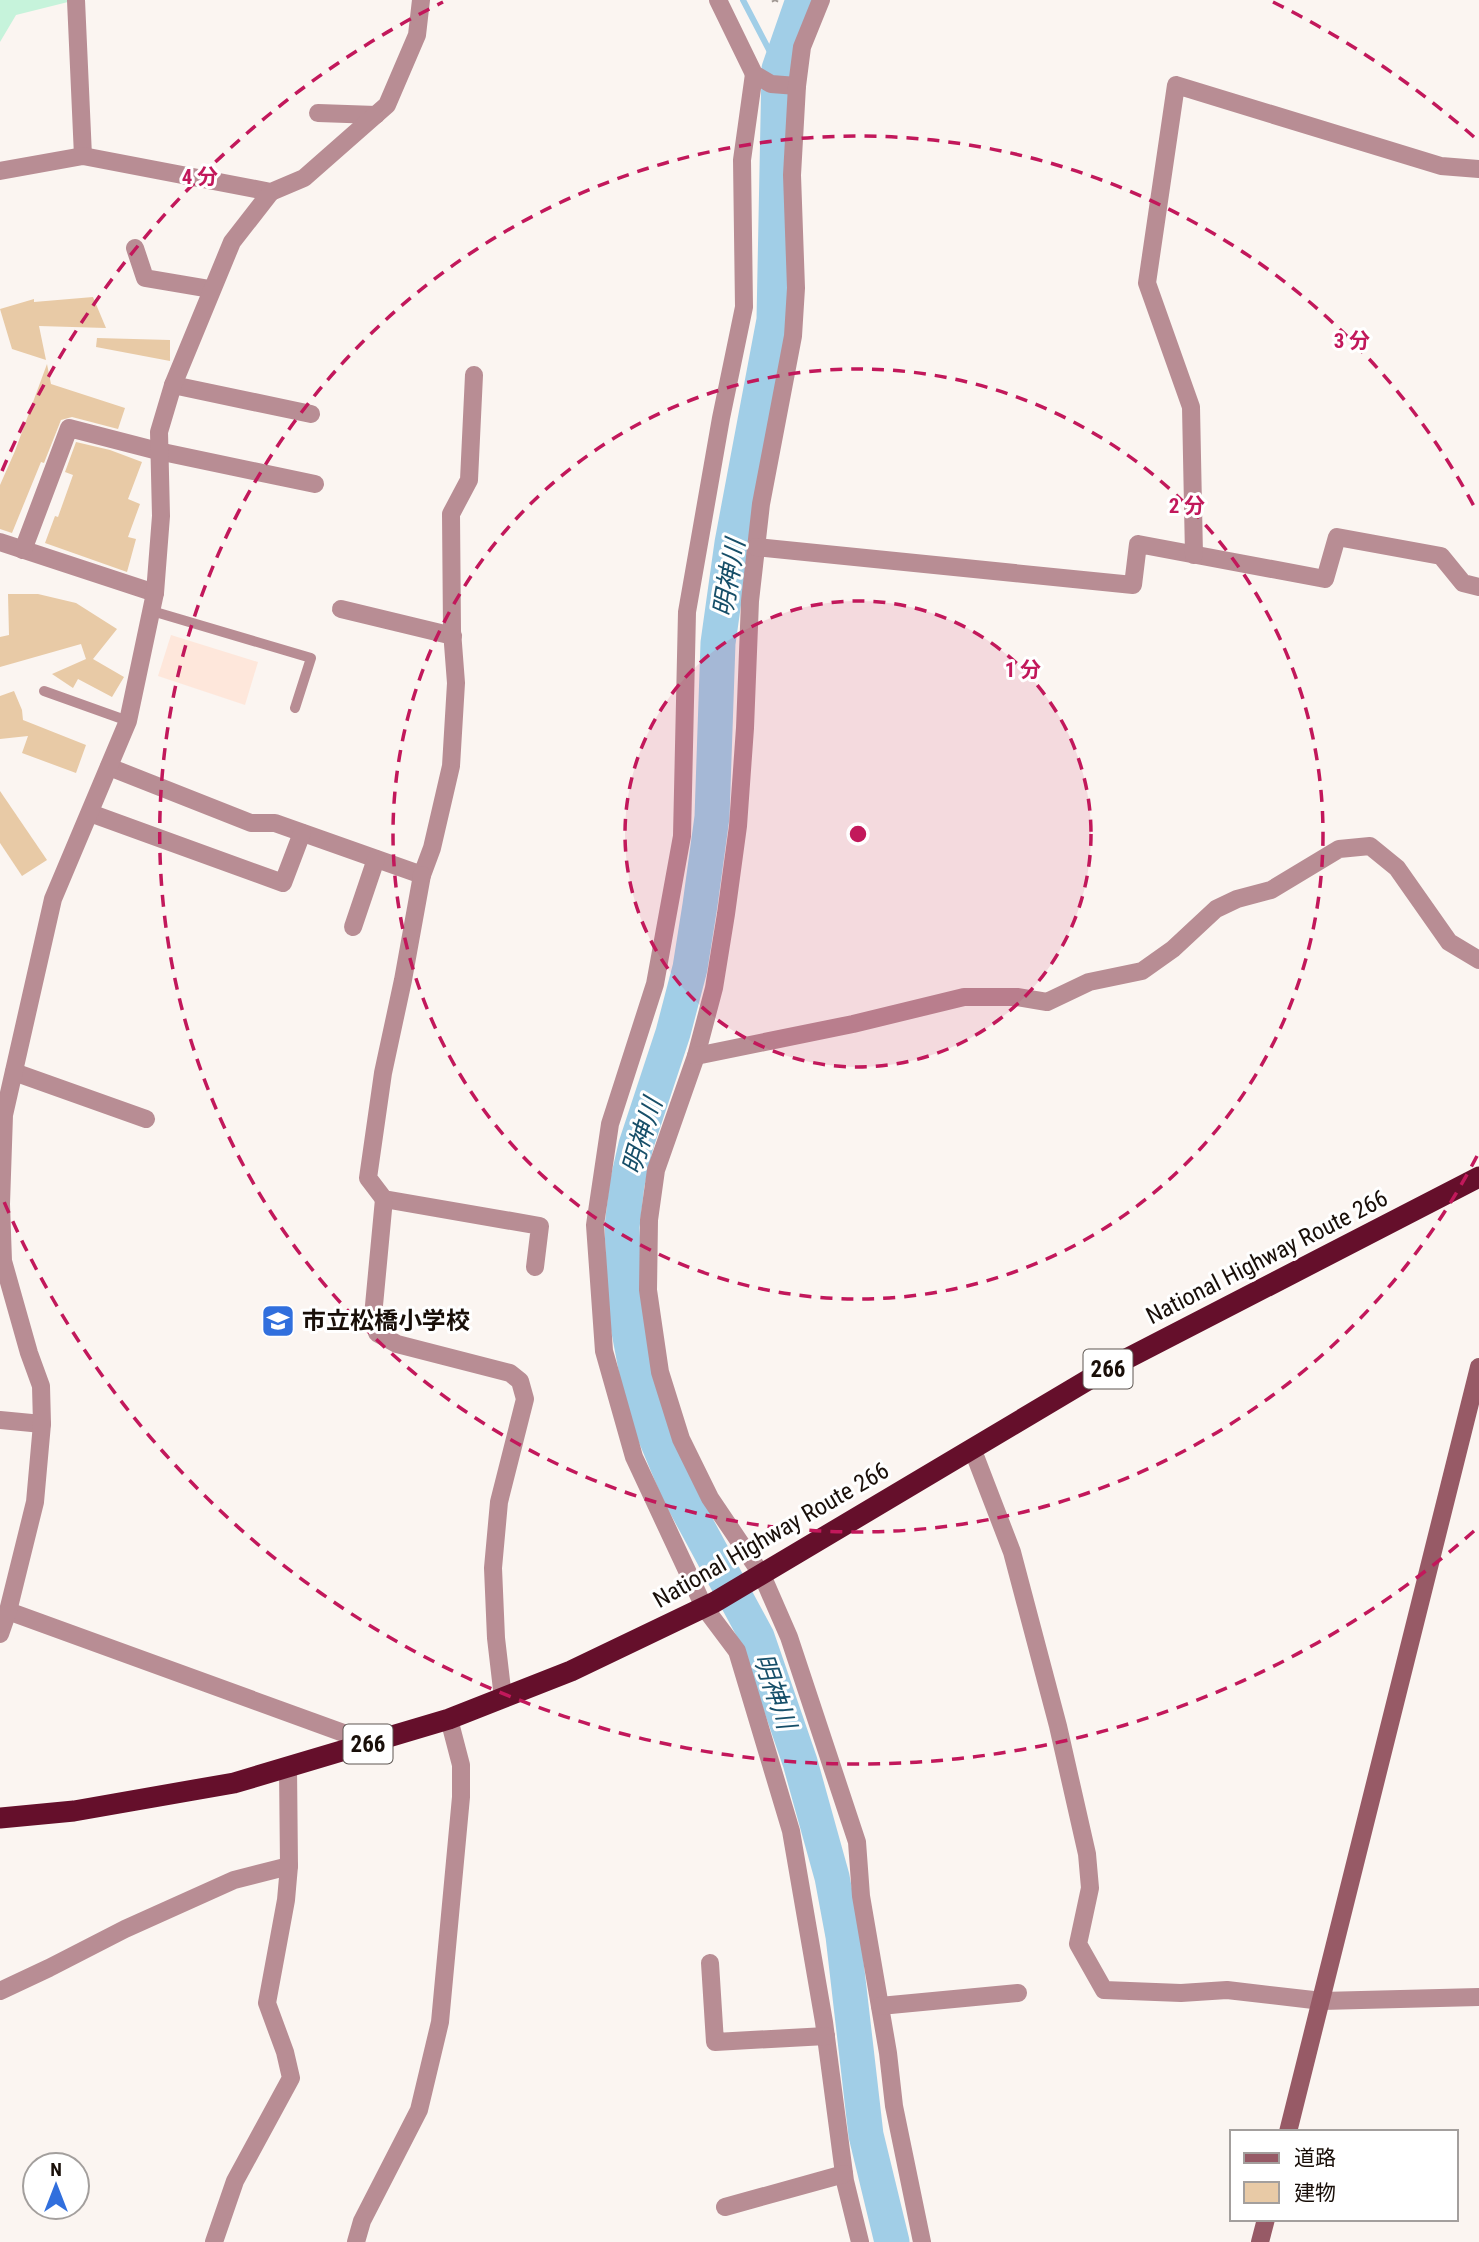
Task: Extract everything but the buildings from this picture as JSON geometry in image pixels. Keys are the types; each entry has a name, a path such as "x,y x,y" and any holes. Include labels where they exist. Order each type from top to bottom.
{"highway":[{"name":"National Highway Route 266","path":"0,1818 74,1811 234,1783 450,1719 571,1671 710,1605 1103,1371 1479,1177"}],"street":[{"path":"76,0 83,156"},
{"path":"0,1634 35,1502 42,1424 41,1386 1,1261 4,1115 53,899 128,721 154,602 161,516 159,432 173,385 210,289 232,242 271,192 304,178 387,105 417,35 421,0"},
{"path":"718,0 754,74 742,160 744,307 721,418 687,612 682,836 655,984 610,1124 595,1225 604,1352 634,1457 710,1605 737,1651 791,1831 826,2036 844,2174 860,2242"},
{"path":"821,0 786,85 796,288 793,336 761,504 756,547 750,601 738,825 714,988 695,1056 656,1170 649,1220 648,1290 660,1372 681,1439 710,1498 789,1637 857,1842 861,1896 894,2106 922,2242"},
{"path":"754,74 786,85"},
{"path":"1194,555 1191,407 1147,283 1176,85 1441,166 1479,169"},
{"path":"318,113 376,115"},
{"path":"0,171 83,156 271,192"},
{"path":"135,248 145,278 210,289"},
{"path":"474,375 469,480 451,514 456,683 451,766 432,848 422,874 372,1139 368,1178 384,1199 373,1316 377,1333 397,1344 509,1373 520,1381 525,1399 499,1502 493,1568 496,1638 503,1698"},
{"path":"173,385 311,414"},
{"path":"23,550 69,428 158,452 315,484"},
{"path":"756,547 1133,585 1138,544 1325,579 1336,537 1441,556 1463,583 1479,587"},
{"path":"0,542 154,602"},
{"path":"341,608 453,636"},
{"path":"108,768 251,823 275,823 422,874"},
{"path":"90,813 283,883 302,833"},
{"path":"695,1056 853,1024 964,997 1017,997 1047,1002 1089,982 1142,971 1173,949 1216,909 1237,899 1270,890 1339,849 1370,846 1397,868 1449,942 1479,960"},
{"path":"354,928 376,859"},
{"path":"14,1072 146,1119"},
{"path":"384,1199 540,1226 535,1267"},
{"path":"1289,2130 1479,1367"},
{"path":"0,1420 42,1424"},
{"path":"972,1448 1012,1552 1058,1726 1088,1865 1090,1888 1078,1944 1104,1990 1181,1993 1227,1990 1322,2001 1479,1997"},
{"path":"8,1611 372,1743"},
{"path":"356,2242 362,2221 419,2110 440,2022 461,1797 461,1765 450,1719"},
{"path":"214,2242 235,2181 291,2078 285,2052 267,2003 286,1900 289,1866 288,1768"},
{"path":"0,1991 125,1929 234,1880 289,1866"},
{"path":"710,1963 715,2042 826,2036"},
{"path":"880,2006 1018,1993"},
{"path":"725,2207 844,2174"},
{"path":"1260,2242 1265,2221"}],"lane":[{"path":"154,602 311,657 295,708"},
{"path":"44,691 128,721"}],"shaded area":[{"path":"171,635 258,662 245,705 158,676"}],"green space":[{"path":"0,0 68,2 16,15 0,42"}],"waterway":[{"path":"743,0 779,69"},
{"name":"明神川","path":"803,0 779,69 774,320 732,543 718,643 712,817 700,905 690,968 673,1033 636,1145 627,1184 622,1227 628,1326 651,1426 679,1493 757,1637 800,1762 832,1877 843,1936 866,2135 892,2242"}],"place":[{"name":"市立松橋小学校","path":"278,1321"}]}
